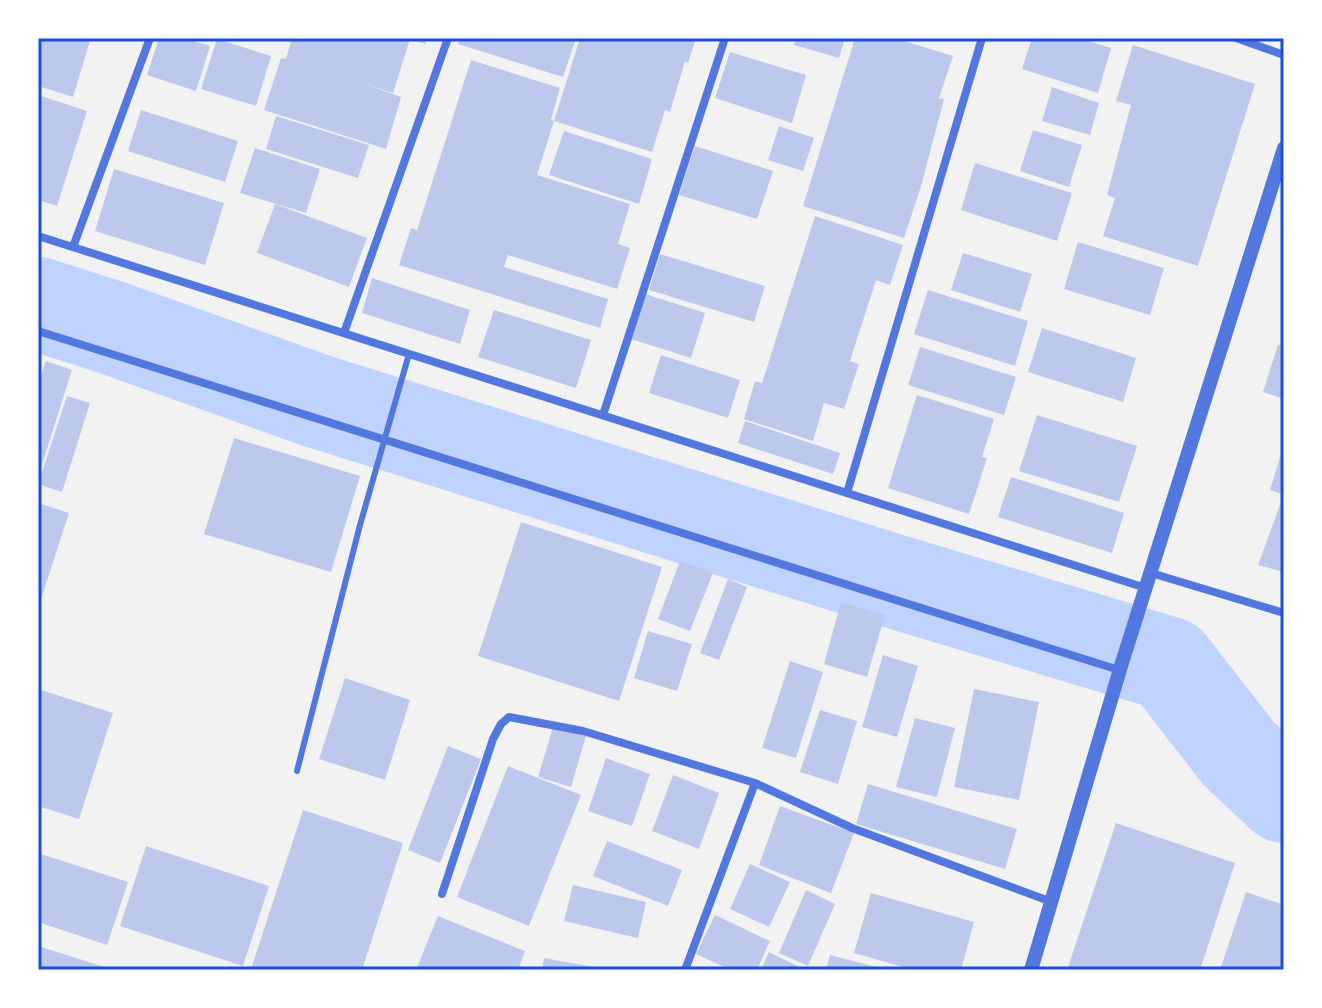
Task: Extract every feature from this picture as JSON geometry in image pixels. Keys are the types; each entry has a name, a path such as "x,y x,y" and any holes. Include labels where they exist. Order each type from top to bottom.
{"street":[{"path":"73,247 150,38"},
{"path":"344,333 448,38"},
{"path":"603,415 725,38"},
{"path":"847,493 982,38"},
{"path":"1236,38 1284,55"},
{"path":"1031,970 1120,668 1284,148"},
{"path":"38,236 847,493 1149,580 1284,613"},
{"path":"38,331 1120,668"},
{"path":"442,894 493,739 509,717 583,731 755,783 852,828 1053,902"},
{"path":"685,970 755,783"}],"lane":[{"path":"297,771 383,439 409,354"}],"building":[{"path":"38,38 91,38 73,97 38,86"},
{"path":"159,38 183,38 210,46 196,91 147,75"},
{"path":"292,38 427,38 425,44 410,39 393,93 363,83 401,97 386,149 264,110 281,58 286,59"},
{"path":"459,38 576,38 563,77 458,44"},
{"path":"580,38 696,38 688,63 685,61 670,112 665,110 652,152 554,121"},
{"path":"796,38 845,38 839,58 794,45"},
{"path":"855,38 895,38 953,56 939,98 944,99 921,186 904,238 803,206"},
{"path":"1032,38 1079,38 1111,48 1098,93 1022,69"},
{"path":"217,39 271,56 256,106 201,89"},
{"path":"1133,45 1255,84 1198,266 1103,236 1115,198 1107,195 1131,105 1116,101"},
{"path":"730,52 806,75 792,123 715,98"},
{"path":"471,60 560,88 551,120 554,121 537,175 630,204 618,244 630,248 617,289 508,255 504,267 608,299 600,328 399,265 411,228 417,230"},
{"path":"1052,87 1099,103 1090,135 1042,121"},
{"path":"38,95 87,111 57,206 38,200"},
{"path":"141,110 238,141 225,182 128,151"},
{"path":"276,116 369,145 358,178 266,149"},
{"path":"779,126 814,138 803,171 768,160"},
{"path":"1033,130 1082,145 1069,187 1020,171"},
{"path":"564,131 652,159 639,204 549,175"},
{"path":"695,146 773,171 757,219 679,195"},
{"path":"255,148 320,169 306,213 240,193"},
{"path":"975,163 1072,193 1057,241 961,210"},
{"path":"114,169 224,203 205,265 95,231"},
{"path":"275,204 367,238 349,287 257,253"},
{"path":"815,216 903,245 890,285 876,280 850,361 859,364 844,409 824,403 813,441 744,419 755,381 762,383"},
{"path":"1078,242 1164,268 1150,315 1064,289"},
{"path":"963,253 1032,274 1020,312 951,290"},
{"path":"660,254 765,286 754,322 649,290"},
{"path":"372,278 470,310 460,344 362,313"},
{"path":"928,290 1028,321 1015,366 914,334"},
{"path":"645,294 705,313 691,358 631,339"},
{"path":"494,310 591,340 576,388 478,357"},
{"path":"1042,328 1136,358 1123,402 1028,372"},
{"path":"1278,345 1284,346 1284,399 1263,392"},
{"path":"920,347 1016,377 1004,415 908,385"},
{"path":"661,355 740,380 728,418 649,393"},
{"path":"46,361 72,370 39,474 38,384"},
{"path":"917,395 994,419 982,457 987,458 969,514 888,488"},
{"path":"67,396 90,403 62,492 38,484"},
{"path":"1037,415 1137,446 1119,502 1019,471"},
{"path":"745,421 840,453 833,474 738,443"},
{"path":"234,438 360,476 331,572 204,534"},
{"path":"1281,454 1284,455 1284,495 1270,490"},
{"path":"1011,477 1124,513 1112,553 998,517"},
{"path":"1281,502 1284,503 1284,572 1258,565"},
{"path":"38,503 69,513 42,596 38,595"},
{"path":"521,522 662,567 619,701 478,656"},
{"path":"680,561 713,573 690,631 658,619"},
{"path":"728,579 747,587 719,660 700,653"},
{"path":"841,602 885,615 867,677 824,664"},
{"path":"648,631 692,644 677,691 634,678"},
{"path":"883,655 918,666 897,737 862,727"},
{"path":"790,661 823,672 796,758 762,748"},
{"path":"345,678 410,700 385,780 319,759"},
{"path":"38,689 113,713 79,819 38,806"},
{"path":"974,689 1039,702 1019,800 954,787"},
{"path":"820,710 857,721 838,784 800,772"},
{"path":"915,718 955,728 937,797 896,787"},
{"path":"553,727 586,736 571,787 538,777"},
{"path":"448,746 481,759 440,863 408,850"},
{"path":"606,758 650,774 632,826 588,811"},
{"path":"508,766 581,795 529,926 457,897"},
{"path":"673,775 719,793 699,849 652,831"},
{"path":"868,784 1017,829 1005,869 856,824"},
{"path":"780,806 854,833 831,893 759,865"},
{"path":"303,810 403,843 362,970 251,969"},
{"path":"1116,823 1235,863 1200,970 1067,970"},
{"path":"607,841 682,870 668,906 593,876"},
{"path":"146,846 269,886 243,966 120,926"},
{"path":"38,853 128,882 107,945 38,922"},
{"path":"750,864 790,882 769,927 730,909"},
{"path":"573,885 646,902 638,938 564,921"},
{"path":"806,890 835,904 808,966 779,953"},
{"path":"1246,892 1284,905 1284,970 1220,970"},
{"path":"871,893 974,922 961,970 914,970 854,953"},
{"path":"715,915 770,941 757,970 731,970 696,954"},
{"path":"438,916 525,951 518,970 416,970"},
{"path":"38,946 111,969 111,970 38,970"},
{"path":"769,952 805,970 761,970"},
{"path":"830,955 884,969 884,970 826,970"},
{"path":"544,958 599,968 599,970 542,970"}],"waterway":[{"path":"38,304 317,401 1169,664 1239,754 1284,796"}]}
